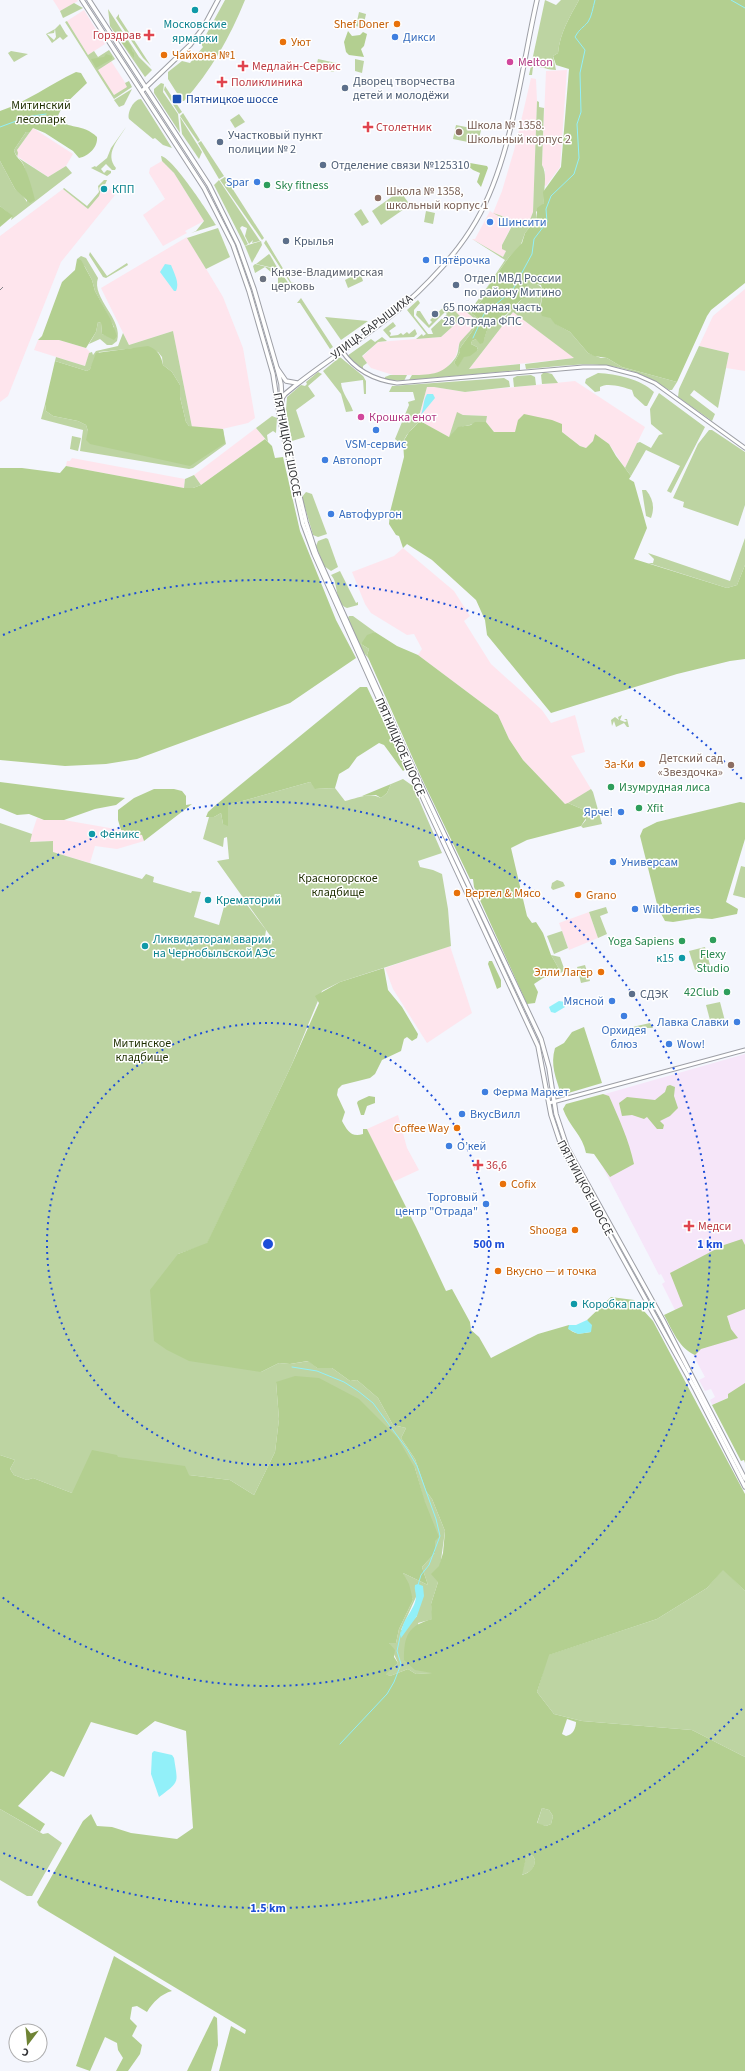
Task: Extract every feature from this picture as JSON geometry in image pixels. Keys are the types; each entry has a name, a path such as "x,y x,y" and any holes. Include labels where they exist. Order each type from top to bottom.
{"main road":[{"name":"ПЯТНИЦКОЕ ШОССЕ","path":"82,0 204,188 223,223 249,291 276,388 299,509 314,554 426,805 538,1046 549,1103 558,1138 569,1162 649,1305 745,1487"},
{"name":"ПЯТНИЦКОЕ ШОССЕ","path":"89,0 202,174 229,223 254,289 278,368 283,396 283,420 306,522 316,553 415,772 541,1039 549,1068 554,1102 567,1147 666,1326 745,1479"},
{"path":"141,90 190,45 203,28 218,0"},
{"name":"УЛИЦА БАРЫШИХА","path":"278,404 283,396 298,383 391,315 430,280 452,256 476,221 492,185 506,143 537,0"},
{"path":"278,368 286,381 298,383"},
{"path":"276,388 283,396"}],"street":[{"path":"342,351 352,364 364,373 378,379 396,383 583,367 614,368 637,375 660,386 745,448"},
{"path":"549,1103 745,1050"}],"shaded area":[{"path":"53,0 77,0 78,1 60,11"},
{"path":"84,10 105,44 88,55 67,21"},
{"path":"111,61 128,87 114,95 97,70"},
{"path":"567,70 560,167 546,186 544,185 545,170 542,165 546,71"},
{"path":"531,78 536,79 537,101 533,212 528,226 496,214 513,223 502,245 506,251 503,257 472,239 475,239 490,211 493,213 502,191 515,147"},
{"path":"33,128 73,154 66,166 48,177 17,156 17,150"},
{"path":"162,161 174,173 204,221 185,231 187,233 163,246 143,215 165,199 149,173 150,168"},
{"path":"102,187 112,190 115,195 61,262 8,396 0,402 0,236 63,189 88,209"},
{"path":"187,237 223,297 243,348 255,418 248,423 218,430 192,427 173,331 129,345 101,288"},
{"path":"745,289 745,371 726,368 729,353 699,346 713,316"},
{"path":"459,306 475,319 475,325 459,344 456,356 444,371 428,375 393,375 371,368 362,357 378,342 441,337 462,318 455,311"},
{"path":"513,312 575,358 469,369"},
{"path":"38,340 59,340 86,348 90,352 85,366 34,350"},
{"path":"575,381 645,427 625,468 609,444 595,435 593,441 586,448 580,446 562,432 518,425 515,432 498,433 494,432 486,422 487,416 463,415 457,413 449,437 418,420 427,387 465,392"},
{"path":"256,428 265,439 201,485 194,475"},
{"path":"72,458 185,479 184,488 66,466 67,461 70,461"},
{"path":"403,548 454,591 470,616 464,621 491,664 542,710 551,723 575,715 585,752 571,756 591,789 566,805 523,760 509,739 498,715 418,655 422,649 414,634 407,635 371,613 365,604 352,572 394,556"},
{"path":"37,818 44,820 64,820 121,830 142,835 144,841 117,849 95,846 90,863 53,852 53,841 29,842"},
{"path":"589,912 598,938 569,950 559,923"},
{"path":"450,946 472,1013 427,1043 393,989 385,968"},
{"name":"Медси","path":"745,1054 745,1390 712,1405 710,1400 715,1397 711,1389 705,1391 699,1380 705,1377 671,1314 676,1312 662,1284 665,1282 661,1274 659,1275 570,1104"},
{"path":"398,1115 407,1148 419,1170 393,1182 367,1129"}],"green space":[{"path":"225,0 245,0 233,27 211,66 194,90 184,101 182,101 168,79 168,72 182,61 190,63 203,47 201,44"},
{"path":"545,0 556,5 561,0 579,0 568,19 558,53 553,56 556,70 533,67 532,75 529,75"},
{"path":"579,0 745,0 745,283 711,310 677,382 622,367 607,358 594,356 588,353 570,332 555,324 550,318 542,316 541,285 536,284 529,276 526,280 531,295 521,300 504,316 490,321 483,343 480,344 476,339 472,341 471,344 477,347 478,350 470,356 464,357 458,367 454,363 460,352 460,348 476,326 478,318 471,313 485,296 487,288 509,257 522,243 525,233 537,218 537,208 544,203 543,192 561,167 569,69 556,65 553,56 558,53 568,19"},
{"path":"74,3 83,8 63,18 60,11"},
{"path":"108,9 139,57 152,70 145,77 110,26"},
{"path":"359,12 366,14 363,28 356,26"},
{"path":"119,14 119,17 151,66 143,58 116,18"},
{"path":"67,21 88,55 94,51 98,57 109,50 115,59 98,70 114,95 127,87 125,83 129,81 132,87 114,99 65,22"},
{"path":"60,24 68,36 63,40 60,37 52,43 46,34","holes":["55,29 56,37 54,40 47,34 54,33"]},
{"path":"348,31 352,36 360,35 363,32 367,34 364,46 361,49 364,57 349,55 346,52 344,42"},
{"path":"121,34 123,40 127,41 131,46 134,53 134,58 119,39"},
{"path":"11,51 28,54 14,62 8,53"},
{"path":"106,54 112,56 112,59 96,68 91,59 104,57"},
{"path":"318,59 336,63 334,72 316,68"},
{"path":"355,59 364,61 362,73 355,71"},
{"name":"Митинский лесопарк","path":"76,72 81,73 87,83 62,107 57,118 61,122 92,133 97,137 96,144 89,153 79,158 73,151 45,133 33,128 30,132 26,132 14,150 24,166 30,183 35,200 30,203 15,189 0,161 0,111 20,103"},
{"path":"161,83 164,84 163,92 178,114 180,133 154,93 154,89"},
{"path":"165,86 182,112 179,114 164,90"},
{"path":"132,89 124,105 119,107 114,100"},
{"path":"141,99 172,148 163,145 155,138 153,139 129,119 129,113 132,106 136,101"},
{"path":"537,101 539,102 539,107 544,108 542,165 545,173 544,203 536,212 537,218 525,233 520,247 509,257 487,288 485,296 471,313 478,318 476,326 460,348 460,352 454,363 458,366 464,356 478,350 477,347 471,344 472,341 476,339 484,339 490,321 505,317 525,296 528,296 530,289 526,283 526,278 529,276 542,289 540,307 556,324 570,332 588,353 601,358 607,358 622,367 677,382 672,390 669,390 651,379 617,367 583,364 526,369 525,364 574,358 513,312 469,369 520,364 520,370 409,380 412,375 432,374 442,370 447,367 456,357 460,342 472,329 475,323 475,319 459,306 460,304 469,311 505,260 472,239 503,257 506,251 502,249 502,245 513,224 493,213 528,225 533,212"},
{"path":"183,113 200,140 198,142 180,116"},
{"path":"239,114 245,122 235,128 230,120"},
{"path":"180,117 202,152 199,159 182,134"},
{"path":"456,125 481,130 478,144 453,139"},
{"path":"126,127 116,142 112,152 111,158 116,168 115,170 112,170 106,164 101,169 104,173 107,170 111,171 111,173 107,176 91,168 96,167 107,158 111,148"},
{"path":"26,132 30,132 17,150 17,156 14,150"},
{"path":"201,141 224,176 219,179 198,143"},
{"path":"161,156 174,166 182,175 216,225 191,233 196,231 204,221 174,173 162,161"},
{"path":"19,158 48,177 66,166 72,173 11,220 12,216 0,206 0,161 15,189 21,193 27,202 26,175 23,164"},
{"path":"470,163 487,166 488,168 481,187 477,182 480,173 468,166"},
{"path":"225,177 264,238 262,240 220,180"},
{"path":"104,180 107,180 104,187 102,187 99,196 88,209 63,189 64,188 87,206 99,192 98,186"},
{"path":"219,180 260,241 252,243 253,240 249,244 245,236 247,228 242,226 240,228 248,244 245,246 214,185"},
{"path":"400,191 410,205 381,225 372,211"},
{"path":"0,206 13,216 0,227"},
{"path":"361,209 369,222 362,226 354,214"},
{"path":"426,211 435,213 433,224 424,222"},
{"path":"218,228 230,257 206,269 187,238"},
{"path":"266,240 291,282 294,283 291,284 264,243"},
{"path":"261,241 262,245 252,263 245,246"},
{"path":"90,252 107,276 127,263 128,265 106,278 103,277 89,255"},
{"path":"269,254 270,255 278,269 256,264"},
{"path":"81,256 86,258 98,278 97,286 99,293 116,325 118,333 117,341 112,345 107,345 100,339 89,344 96,332 98,322 101,323 102,334 108,336 114,327 95,291 92,280 85,267 77,259"},
{"path":"77,259 81,260 92,280 95,291 111,320 117,336 114,340 102,334 101,323 98,322 96,332 86,348 59,340 38,340 42,336 62,282 75,270"},
{"path":"255,264 279,270 289,284 278,285 278,272 272,273 265,267 255,273 253,266"},
{"path":"360,272 363,281 348,288 345,280"},
{"path":"301,298 333,347 330,349 300,303 297,303"},
{"path":"418,300 420,303 414,310 414,316 428,334 433,334 431,329 447,314 445,312 429,328 416,315 417,311 420,311 429,325 432,322 430,320 449,302 454,307 453,309 462,318 441,337 416,339 422,334 423,336 426,334 407,310"},
{"path":"325,317 368,321 341,340"},
{"path":"393,322 396,326 389,331 391,333 390,336 401,333 403,335 407,332 409,334 415,329 417,334 414,337 390,338 383,330"},
{"path":"173,331 192,427 186,422 180,397 180,385 172,372 163,365 162,357 158,352 137,348 99,352 90,369 87,371 55,361 56,357 85,366 89,353 92,352 93,355 96,351 118,346 123,333 129,345"},
{"path":"382,337 387,341 378,342 362,356 367,363 363,366 363,370 347,356 371,339 375,342"},
{"path":"148,346 158,353 163,365 172,372 180,385 180,397 186,422 189,426 223,429 225,443 190,466 90,444 86,440 88,431 86,425 78,421 53,416 46,411 45,404 55,361 87,371 90,369 96,353"},
{"path":"699,346 729,353 718,408 694,390 690,395 715,414 712,421 678,397 679,389"},
{"path":"340,357 363,376 366,381 366,394 364,394 363,380 341,383 343,391 353,411 346,412 341,394 323,371"},
{"path":"318,372 322,374 308,386 315,396 296,410 305,437 292,441 286,410 287,397 301,385 305,386 307,384 306,382"},
{"path":"544,372 552,374 558,383 542,384 541,375"},
{"path":"598,373 628,378 649,387 654,392 647,406 645,406 634,396 632,390 625,388 607,385 600,387 600,391 595,392 585,383 586,379"},
{"path":"390,375 407,375 404,381 385,380 385,377"},
{"path":"531,375 535,377 536,385 514,387 513,378 517,376"},
{"path":"504,378 509,381 510,387 465,392 427,387 418,420 420,421 407,436 403,442 403,446 395,439 409,405 408,402 415,400 413,392 389,392 392,386"},
{"path":"659,393 705,427 671,493 667,491 680,466 646,450 631,476 625,468 637,443 640,442 651,448 659,435 663,434 651,424 650,409"},
{"path":"45,404 46,411 53,416 78,421 86,425 88,431 222,432 223,429 226,444 193,468 189,469 80,451 83,430 41,419"},
{"path":"457,412 463,415 487,416 486,422 458,428 449,437"},
{"path":"524,414 552,420 562,424 562,432 580,446 586,448 593,441 595,434 609,444 631,476 629,479 634,482 647,528 634,559 727,588 737,585 745,565 745,659 730,661 677,674 551,713 487,635 485,620 476,600 432,560 407,544 403,548 399,536 396,535 389,524 390,512 404,457 403,442 409,432 420,421 449,437 458,427 471,425 475,422 486,422 494,432 515,432 518,420"},
{"path":"272,416 277,418 276,433 273,431 267,435 268,442 256,428"},
{"path":"709,430 712,430 745,452 745,505 738,526 683,507 684,502 673,498 698,444"},
{"path":"72,436 81,438 78,451 70,449"},
{"path":"265,439 272,446 275,458 283,457 300,531 336,620 356,658 290,703 137,759 106,764 65,766 0,760 0,468 22,468 60,473 66,466 184,488 193,488 201,485"},
{"path":"194,475 201,485 193,488 184,488 185,479"},
{"path":"642,490 646,490 652,500 653,510 651,518 646,516"},
{"path":"306,492 312,494 327,534 318,537 313,535 302,497"},
{"path":"326,538 328,539 338,567 331,571 324,566 316,546 318,541"},
{"path":"745,538 745,565 737,585 727,588 648,563 653,563 654,559 648,553 730,581"},
{"path":"340,571 356,603 358,602 358,605 347,608 340,602 335,583 331,575"},
{"path":"349,616 353,616 375,632 361,644 369,649 367,655 369,659 363,652 348,618"},
{"path":"375,632 397,646 418,655 498,715 509,739 523,760 565,804 568,803 582,809 588,815 581,826 527,840 511,848 527,916 532,923 536,922 543,933 551,955 559,969 558,974 543,978 534,984 538,992 535,1003 527,1004 474,887 473,879 470,879 422,779 367,655 369,649 361,644 367,635"},
{"path":"360,687 367,687 406,769 403,771 384,745 379,743 357,757 349,768 339,774 335,788 315,789 310,782 228,805 228,826 223,824 221,813 214,817 206,817 208,812 217,804"},
{"path":"622,715 620,720 625,722 627,721 624,719 627,719 629,727 627,727 624,723 616,727 614,721 612,726 611,720 615,717 619,720 618,717"},
{"name":"Митинское кладбище","path":"403,779 413,786 442,853 418,861 420,867 442,874 448,909 451,946 340,982 322,991 292,1064 207,1244 178,1254 261,1372 279,1363 290,1364 309,1361 317,1368 332,1368 350,1381 357,1380 378,1398 393,1425 406,1428 401,1438 415,1459 426,1491 432,1499 445,1531 438,1582 431,1604 433,1619 418,1623 435,1673 416,1674 408,1669 390,1676 385,1674 398,1663 389,1643 396,1643 399,1629 413,1600 403,1573 428,1585 422,1567 435,1553 435,1541 415,1468 276,1382 279,1419 275,1452 254,1495 230,1480 189,1475 72,1493 33,1478 27,1480 14,1475 10,1469 15,1460 0,1455 0,823 32,834 30,842 53,841 53,852 142,879 146,874 154,877 153,882 191,893 192,891 201,892 194,917 219,925 225,903 233,905 241,897 266,930 265,937 274,941 217,861 229,859 227,837 224,838 223,847 203,839 209,817 214,817 221,813 223,824 228,805 310,782 316,789 335,788 345,801 368,796 377,796 381,798 387,793 391,784","holes":["416,1597 417,1616 407,1627 401,1630"]},
{"path":"0,782 125,798 116,805 95,809 64,820 44,820 29,814 17,815 0,808"},
{"path":"391,784 387,793 381,798 376,795 362,796"},
{"path":"154,789 174,789 182,791 186,796 186,805 192,804 144,841 142,835 121,830 118,820 118,810 134,798"},
{"path":"591,789 602,824 583,828 581,826 586,820 582,809 568,803"},
{"path":"740,802 745,803 745,839 726,902 738,909 737,914 712,919 698,918 673,922 665,921 658,908 640,836 643,829 657,822"},
{"path":"741,866 745,867 745,898 733,895"},
{"path":"557,880 563,882 565,886 553,890 551,888 552,883"},
{"path":"606,907 608,913 600,916 607,934 598,938 589,912"},
{"path":"562,931 568,948 554,954 547,936"},
{"path":"705,947 710,965 695,970 689,951"},
{"path":"551,955 560,957 565,971 558,974 559,969"},
{"path":"489,961 492,961 501,980 501,987 497,989 488,964"},
{"path":"585,965 590,981 581,983 577,967"},
{"path":"384,968 388,990 402,1007 418,1034 417,1038 412,1041 407,1037 404,1039 401,1051 382,1060 375,1074 370,1078 342,1085 338,1089 337,1095 345,1112 342,1121 348,1130 355,1135 363,1134 363,1129 367,1129 446,1291 452,1289 470,1322 471,1330 479,1337 491,1358 538,1334 569,1325 569,1329 575,1333 580,1334 591,1332 587,1320 611,1297 634,1300 653,1321 745,1494 745,1591 723,1570 707,1588 657,1619 549,1655 537,1692 554,1714 582,1721 692,1730 745,1757 745,2071 219,2071 231,2026 245,2034 246,2030 39,1906 37,1902 83,1821 91,1814 97,1826 112,1827 131,1833 177,1839 193,1828 186,1731 155,1721 137,1735 91,1722 64,1777 51,1771 18,1806 45,1824 40,1832 0,1809 0,1455 15,1460 10,1469 14,1475 27,1480 33,1478 72,1493 92,1450 117,1455 118,1457 185,1466 189,1475 230,1480 254,1495 275,1452 279,1419 276,1382 295,1376 319,1378 359,1399 397,1437 415,1468 425,1502 439,1537 435,1541 435,1553 422,1567 428,1585 403,1573 409,1584 413,1600 399,1629 396,1643 389,1643 395,1650 394,1657 398,1663 386,1674 390,1676 408,1669 416,1674 432,1673 415,1670 404,1660 404,1651 407,1638 413,1628 432,1619 431,1604 438,1582 431,1574 439,1566 443,1553 445,1531 432,1499 426,1491 415,1459 401,1438 406,1428 393,1425 378,1398 357,1380 350,1381 332,1368 317,1368 308,1361 290,1364 279,1363 261,1372 189,1361 167,1350 154,1341 150,1290 178,1254 207,1243 292,1064 319,1003 315,996 340,982","holes":["567,1719 576,1722 574,1731 566,1736 562,1734","542,1808 549,1810 553,1816 551,1824 546,1826 537,1823","527,1854 533,1856 535,1860 533,1868 522,1875"]},
{"path":"720,1002 725,1021 711,1024 706,1005"},
{"path":"650,1023 653,1028 641,1028 637,1033 634,1032 629,1035 628,1028"},
{"path":"584,1027 602,1083 561,1094 553,1066 555,1048 564,1043 572,1032"},
{"path":"670,1085 675,1087 674,1096 678,1108 670,1116 660,1121 664,1125 663,1129 657,1129 647,1117 644,1119 632,1115 622,1116 619,1103 627,1097 655,1100 665,1092 667,1086"},
{"path":"603,1094 609,1096 627,1138 634,1164 610,1177 594,1154 586,1153 582,1141 563,1109 566,1104"},
{"path":"369,1096 375,1097 375,1103 367,1106 364,1115 361,1115 357,1103 358,1101"},
{"path":"742,1239 745,1245 745,1309 727,1316 731,1329 738,1338 701,1349 695,1355 684,1348 680,1343 664,1315 683,1306 670,1273 724,1245"},
{"path":"745,1383 745,1463 744,1460 741,1461 712,1405 728,1398 728,1394"},
{"path":"723,1569 745,1591 745,1757 692,1730 582,1721 554,1714 537,1692 548,1655 657,1619 707,1588"},
{"path":"542,1808 549,1810 553,1816 551,1824 546,1826 537,1824"},
{"path":"0,1809 43,1834 48,1833 62,1843 32,1896 27,1896 0,1880"},
{"path":"527,1854 533,1856 535,1863 531,1870 521,1875"},
{"path":"114,1956 172,1991 164,1994 158,1999 147,2012 137,2006 132,2007 130,2019 137,2026 132,2036 142,2045 140,2054 128,2071 116,2071 123,2058 118,2050 117,2043 105,2037 90,2071 76,2066"},
{"path":"214,2016 217,2018 218,2045 211,2071 187,2071"}],"water":[{"path":"165,264 171,265 174,271 177,281 176,291 174,291 160,272"},
{"path":"427,394 433,394 435,398 421,415 425,399"},
{"path":"559,1001 565,1002 565,1007 555,1013 551,1012 549,1007"},
{"path":"587,1320 592,1325 591,1332 578,1334 568,1329 569,1325 576,1325"},
{"path":"418,1584 423,1586 424,1596 417,1616 401,1638 403,1626 415,1602 415,1585"},
{"path":"154,1751 172,1755 174,1758 177,1778 171,1788 159,1797 151,1774 152,1753"}],"waterway":[{"path":"473,338 484,314 512,291 532,254 534,239 547,222 546,209 551,196 574,174 579,158 577,124 581,112 580,73 585,50 575,37 589,20 595,0"},
{"path":"731,0 745,8"},
{"path":"0,127 27,117 46,114"},
{"path":"292,1367 317,1371 344,1382 358,1391 373,1403 407,1449 417,1466 436,1519 440,1536 429,1565 421,1575 418,1585"},
{"path":"340,1744 387,1694 394,1682 401,1664 397,1651 401,1632"}],"railway":[{"path":"0,290 3,287"}],"place":[{"name":"Московские ярмарки","path":"195,10"},
{"name":"Shef Doner","path":"397,24"},
{"name":"Горздрав","path":"149,35"},
{"name":"Дикси","path":"395,37"},
{"name":"Уют","path":"283,42"},
{"name":"Чайхона №1","path":"164,55"},
{"name":"Melton","path":"510,62"},
{"name":"Медлайн-Сервис","path":"243,66"},
{"name":"Поликлиника","path":"222,82"},
{"name":"Дворец творчества детей и молодёжи","path":"345,88"},
{"name":"Пятницкое шоссе","path":"177,99"},
{"name":"Столетник","path":"368,127"},
{"name":"Школа № 1358. Школьный корпус 2","path":"459,132"},
{"name":"Участковый пункт полиции № 2","path":"220,142"},
{"name":"Отделение связи №125310","path":"323,165"},
{"name":"Spar","path":"257,182"},
{"name":"Sky fitness","path":"267,185"},
{"name":"КПП","path":"104,189"},
{"name":"Школа № 1358, школьный корпус 1","path":"378,198"},
{"name":"Шинсити","path":"490,222"},
{"name":"Крылья","path":"286,241"},
{"name":"Пятёрочка","path":"426,260"},
{"name":"Князе-Владимирская церковь","path":"263,279"},
{"name":"Отдел МВД России по району Митино","path":"456,285"},
{"name":"65 пожарная часть 28 Отряда ФПС","path":"435,314"},
{"name":"Крошка енот","path":"361,417"},
{"name":"VSM-сервис","path":"376,430"},
{"name":"Автопорт","path":"325,460"},
{"name":"Автофургон","path":"331,514"},
{"name":"За-Ки","path":"642,764"},
{"name":"Детский сад «Звездочка»","path":"731,765"},
{"name":"Изумрудная лиса","path":"611,787"},
{"name":"Xfit","path":"639,808"},
{"name":"Ярче!","path":"621,812"},
{"name":"Феникс","path":"92,834"},
{"name":"Универсам","path":"613,862"},
{"name":"Вертел & Мясо","path":"457,893"},
{"name":"Grano","path":"578,895"},
{"name":"Крематорий","path":"208,900"},
{"name":"Wildberries","path":"635,909"},
{"name":"Flexy Studio","path":"713,940"},
{"name":"Yoga Sapiens","path":"682,941"},
{"name":"Ликвидаторам аварии на Чернобыльской АЭС","path":"145,946"},
{"name":"к15","path":"682,958"},
{"name":"Элли Лагер","path":"601,972"},
{"name":"42Club","path":"727,992"},
{"name":"СДЭК","path":"632,994"},
{"name":"Мясной","path":"612,1001"},
{"name":"Орхидея блюз","path":"624,1016"},
{"name":"Лавка Славки","path":"737,1022"},
{"name":"Wow!","path":"669,1044"},
{"name":"Ферма Маркет","path":"485,1092"},
{"name":"ВкусВилл","path":"462,1114"},
{"name":"Coffee Way","path":"457,1128"},
{"name":"О’кей","path":"449,1146"},
{"name":"36,6","path":"478,1165"},
{"name":"Cofix","path":"503,1184"},
{"name":"Торговый центр \"Отрада\"","path":"486,1204"},
{"name":"Медси","path":"689,1226"},
{"name":"Shooga","path":"575,1230"},
{"name":"Вкусно — и точка","path":"498,1271"},
{"name":"Коробка парк","path":"574,1304"}],"park label":[{"name":"Красногорское кладбище","path":"338,885"}]}
